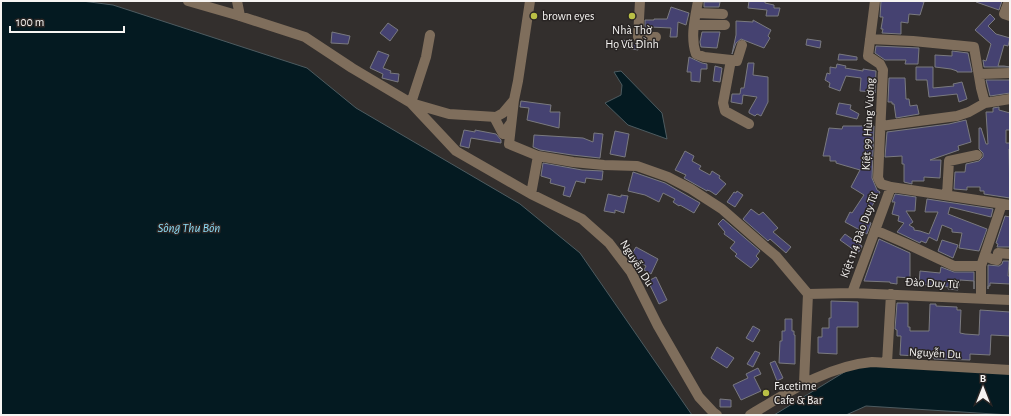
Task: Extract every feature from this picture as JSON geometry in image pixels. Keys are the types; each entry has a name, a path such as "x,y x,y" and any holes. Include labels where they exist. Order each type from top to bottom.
{"street":[{"path":"188,1 305,37 352,68 410,103 449,114 494,117 503,112 514,100"},
{"path":"237,1 240,16"},
{"path":"530,1 508,144 538,156 572,162 636,166 668,177 706,198 750,233 776,256 808,294 804,383"},
{"path":"640,1 638,37 656,37"},
{"path":"698,1 694,25 693,46 696,54 704,57 737,61 742,45"},
{"name":"Kiệt 99 Hùng Vương","path":"875,1 868,56 880,64 883,70 878,178 881,184 891,187"},
{"path":"1009,1 1004,14 1010,16"},
{"path":"696,13 723,14"},
{"path":"694,25 725,25"},
{"path":"410,103 426,57 430,35"},
{"path":"870,39 912,41 974,47 985,103"},
{"path":"731,60 723,107 725,111 749,124"},
{"path":"980,74 1010,73"},
{"path":"881,126 956,116 969,112 985,103 1010,99"},
{"name":"Nguyễn Du","path":"410,103 456,151 531,194 582,219 610,243 631,272 658,326 699,397 717,415"},
{"path":"494,117 503,134 512,123"},
{"path":"947,195 949,161 977,155"},
{"path":"531,194 538,156"},
{"path":"891,187 1006,205 983,261 980,298"},
{"name":"Kiệt 114 Đào Duy Từ","path":"852,293 891,187"},
{"path":"875,230 954,266 992,259 997,260 998,253 1010,254"},
{"name":"Đào Duy Từ","path":"808,294 891,294 1010,300"},
{"path":"887,363 891,294"},
{"name":"Nguyễn Du","path":"750,415 804,383 844,367 861,363 872,362 1010,370"}],"water":[{"name":"Sông Thu Bồn","path":"1,1 82,1 113,5 307,68 356,108 520,204 580,253 692,415 1,415"},
{"path":"621,71 662,113 667,139 628,125 605,103 621,95 622,85 614,72"},
{"path":"863,364 1010,373 1010,415 866,406 846,415 774,415 851,368"}],"building":[{"path":"749,1 765,1 765,3 774,5 774,8 780,8 778,16 766,16 767,10 748,8"},
{"path":"881,1 924,2 920,15 909,14 908,23 901,22 901,34 882,33 883,29 881,29 883,17 880,17"},
{"path":"976,1 1002,1 999,10"},
{"path":"704,2 720,2 719,7 704,7"},
{"path":"671,7 689,13 686,25 678,22 677,37 670,37 671,28 650,27 650,30 645,30 645,20 667,19"},
{"path":"990,14 995,19 988,26 996,34 1010,38 1008,46 1004,45 998,66 1010,67 984,67 983,60 986,61 991,44 975,30"},
{"path":"753,20 771,30 768,36 770,38 764,48 741,39 736,43 732,54 736,35 736,21 753,22"},
{"path":"388,23 398,30 390,41 380,33"},
{"path":"332,32 350,36 348,44 331,43"},
{"path":"702,32 720,32 717,48 701,47 700,42"},
{"path":"807,39 821,41 820,48 806,45"},
{"path":"623,40 639,44 638,50 622,47"},
{"path":"876,46 919,48 918,64 905,64 906,60 885,60 875,53"},
{"path":"378,51 389,55 383,68 391,71 390,73 399,74 398,82 382,78 383,74 370,68"},
{"path":"952,51 968,53 972,72 957,72 951,69 935,67 935,55 952,56"},
{"path":"839,54 857,57 857,60 838,60"},
{"path":"689,57 707,64 707,69 701,69 700,82 691,81 691,72 687,72"},
{"path":"748,63 754,63 753,75 768,77 768,102 761,116 757,114 755,116 749,113 757,97 743,95 742,104 731,102 732,94 740,94 741,88 744,88"},
{"path":"837,64 846,66 845,68 863,71 863,69 876,71 875,93 860,91 861,78 846,76 840,91 829,87 830,83 825,80 827,73 830,74 830,67 836,68"},
{"path":"715,66 722,68 720,82 713,81"},
{"path":"916,67 933,67 933,88 954,86 953,84 962,82 967,99 959,102 957,94 929,97 927,80 916,80"},
{"path":"889,78 905,78 906,99 909,99 910,106 917,105 919,114 896,118 894,104 892,104 892,102 888,102"},
{"path":"986,80 1010,80 1010,93 990,96"},
{"path":"521,101 551,105 550,112 560,112 559,128 527,120 529,108 520,107"},
{"path":"839,103 851,105 850,109 859,114 857,119 836,114"},
{"path":"999,107 999,110 1010,113 1010,130 1006,130 1006,143 1010,143 1010,198 984,194 984,191 980,191 980,187 967,187 967,190 954,189 955,172 965,172 966,164 979,161 983,157 983,153 979,149 979,128 981,128 986,144 988,144 986,112 993,112 993,108"},
{"path":"966,120 971,142 958,146 959,150 930,160 941,160 940,178 924,177 924,181 912,181 912,184 904,182 904,164 902,164 902,156 885,157 887,132 949,124"},
{"path":"843,126 874,126 872,178 877,190 880,192 864,220 871,223 867,234 845,222 850,212 852,213 864,195 851,187 860,170 836,163 836,161 830,161 830,156 823,156 829,128 842,129"},
{"path":"464,130 475,132 475,130 496,134 501,140 501,143 471,138 469,148 460,146"},
{"path":"615,131 629,134 625,157 610,154"},
{"path":"594,133 603,134 600,158 540,150 533,147 534,135 583,138 593,142"},
{"path":"685,151 694,156 692,161 701,166 699,169 710,175 712,171 720,176 719,178 726,184 716,195 684,178 686,175 675,170"},
{"path":"543,163 582,170 603,171 602,180 586,178 585,183 576,181 570,197 563,195 565,187 550,183 551,179 541,176"},
{"path":"633,172 665,183 700,203 694,213 680,205 679,206 673,202 675,199 663,193 659,202 645,195 628,191"},
{"path":"737,191 743,195 735,207 727,202 734,192 736,193"},
{"path":"608,194 621,197 621,195 628,196 624,213 615,210 615,213 604,211"},
{"path":"895,194 916,197 915,211 906,211 913,222 909,225 914,228 914,230 929,234 938,212 925,212 927,199 993,209 991,217 950,207 948,214 987,229 979,251 959,248 962,233 952,232 952,229 942,225 937,241 929,237 926,243 921,241 920,243 897,232 904,223 898,221 899,216 892,214 895,202 892,202"},
{"path":"751,209 759,215 763,212 778,228 773,232 791,247 786,253 770,239 768,241 743,219"},
{"path":"1005,216 1010,217 1010,247 997,247 998,244 996,243"},
{"path":"723,219 760,251 756,256 759,259 751,268 735,256 737,254 730,248 735,242 724,234 725,232 718,224"},
{"path":"845,234 862,246 859,252 840,240"},
{"path":"879,239 910,253 910,278 897,277 897,284 890,282 864,281"},
{"path":"942,240 958,245 953,258 938,251"},
{"path":"636,247 658,259 651,274 644,270 646,266 630,257"},
{"path":"1003,261 1009,261 1008,276 1010,276 1010,284 990,283 990,286 988,286 988,265 999,266"},
{"path":"941,267 954,272 974,272 974,281 960,280 958,290 948,289 949,287 919,284 920,271 940,273"},
{"path":"656,277 667,300 659,304 648,281"},
{"path":"831,301 858,302 858,327 837,327 837,354 818,353 818,337 822,337 822,328 829,328 829,318 831,318"},
{"path":"897,303 908,303 908,327 910,327 910,331 929,331 930,304 936,304 936,306 957,307 957,310 961,310 960,333 965,334 979,335 980,310 1010,312 1010,336 991,335 990,355 970,354 970,360 934,359 934,357 900,355 901,336 897,336 897,330 895,329"},
{"path":"785,319 792,319 792,331 794,331 795,335 795,364 779,363 780,341 782,341 782,331 785,331"},
{"path":"753,326 760,330 753,342 746,338"},
{"path":"717,347 734,358 727,368 711,358"},
{"path":"755,351 760,353 753,367 747,364"},
{"path":"775,361 783,378 777,381 770,363"},
{"path":"758,368 761,374 754,377 761,391 741,400 733,385 748,378 746,374"},
{"path":"720,399 731,400 731,407 720,407"}],"place":[{"name":"brown eyes","path":"534,16"},
{"name":"Nhà Thờ Họ Vũ ĐÌnh","path":"632,16"},
{"name":"Facetime Cafe & Bar","path":"766,393"}]}
